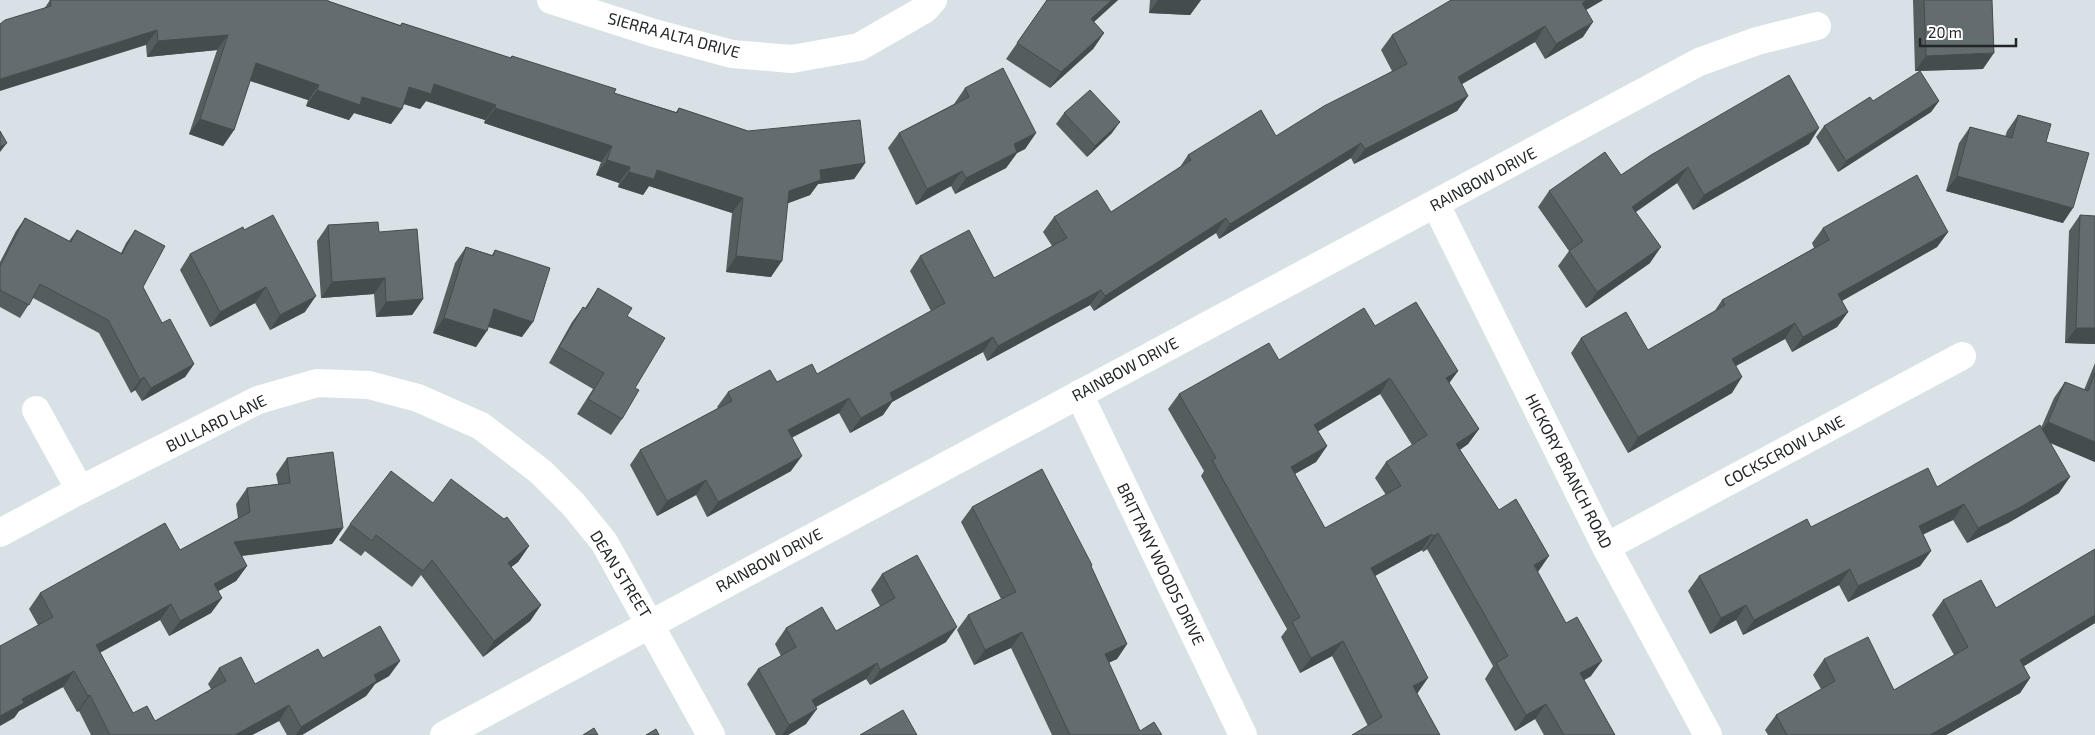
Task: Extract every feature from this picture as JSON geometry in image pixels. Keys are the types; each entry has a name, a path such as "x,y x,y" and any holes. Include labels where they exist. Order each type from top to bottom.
{"street":[{"name":"SIERRA ALTA DRIVE","path":"551,0 654,33 732,54 792,59 859,47 925,9 933,0"},
{"name":"RAINBOW DRIVE","path":"444,735 1079,394 1436,205 1699,62 1757,41 1816,26"},
{"name":"HICKORY BRANCH ROAD","path":"1436,205 1606,547 1708,735"},
{"name":"COCKSCROW LANE","path":"1606,547 1962,356"},
{"name":"BULLARD LANE","path":"0,533 80,490 258,400 317,383 369,385 418,398"},
{"name":"BRITTANY WOODS DRIVE","path":"1079,394 1243,735"},
{"name":"DEAN STREET","path":"418,398 481,426 541,472 573,504 604,542 711,735"},
{"path":"36,410 80,490"}],"building":[{"path":"50,0 328,0 401,26 402,23 616,89 614,93 677,113 679,108 748,131 860,120 865,163 820,170 821,180 789,191 782,261 736,256 743,198 657,170 654,179 629,172 630,167 607,160 612,146 495,108 496,105 434,84 431,94 409,87 402,109 362,97 360,105 317,90 319,85 256,63 234,130 200,119 228,35 158,41 157,30 0,79 0,24 5,20 51,6"},
{"path":"1047,0 1112,0 1091,19 1104,33 1061,72 1017,43"},
{"path":"1451,0 1587,0 1582,3 1593,22 1556,44 1545,26 1458,77 1468,96 1365,149 1361,143 1230,224 1226,218 1105,296 1101,290 998,346 993,337 890,393 893,400 861,418 849,398 788,430 802,456 718,502 706,480 667,501 640,450 732,401 728,392 770,370 777,382 812,364 817,374 945,303 920,256 969,230 994,278 1067,238 1054,217 1097,190 1111,212 1191,160 1188,155 1261,110 1276,136 1324,106 1407,64 1392,35"},
{"path":"1924,0 1992,0 1994,53 1926,56"},
{"path":"1003,68 1036,133 1014,144 1017,152 966,178 962,171 927,189 899,133 969,97 965,88"},
{"path":"1920,71 1939,101 1846,161 1824,126 1870,97 1873,101"},
{"path":"1789,75 1819,128 1704,195 1688,167 1632,207 1661,247 1597,292 1569,251 1583,241 1549,191 1605,152 1621,175 1651,155"},
{"path":"1090,90 1120,122 1095,146 1064,113"},
{"path":"2018,115 2051,124 2046,142 2089,153 2073,208 1957,176 1970,127 2012,138"},
{"path":"0,131 7,143 0,147"},
{"path":"1917,175 1948,232 1838,294 1848,312 1803,337 1795,323 1732,359 1742,377 1638,437 1581,338 1626,312 1648,350 1725,305 1722,300 1829,240 1823,228"},
{"path":"273,215 316,296 280,315 266,287 220,312 190,254 243,227 244,230"},
{"path":"2080,215 2095,216 2095,328 2076,328"},
{"path":"25,218 71,242 77,230 122,254 135,230 165,246 143,287 162,323 170,319 194,364 151,388 144,377 140,380 108,320 40,284 29,305 0,290 0,266"},
{"path":"378,222 379,232 417,229 423,299 386,302 385,278 332,282 328,225"},
{"path":"466,247 493,256 495,250 550,268 533,322 494,309 487,331 444,318"},
{"path":"598,288 632,308 627,316 665,338 635,388 639,390 622,419 588,399 604,373 559,347 583,307 586,309"},
{"path":"1416,302 1458,371 1446,378 1479,429 1456,444 1499,510 1516,499 1549,556 1534,565 1566,623 1577,617 1602,661 1580,673 1615,735 1564,735 1546,704 1526,715 1496,663 1508,656 1438,533 1434,536 1432,534 1371,568 1428,678 1413,686 1440,735 1352,735 1382,717 1343,641 1311,658 1292,622 1300,617 1212,460 1216,458 1179,394 1269,343 1279,360 1364,308 1375,326","holes":["1390,378 1427,435 1386,462 1401,486 1325,528 1291,467 1327,446 1314,425"]},
{"path":"2095,373 2095,442 2048,422 2065,382 2088,391"},
{"path":"2040,425 2070,477 2019,508 1978,528 1964,504 1919,526 1931,551 1858,586 1850,569 1754,620 1746,605 1721,618 1699,576 1807,519 1811,527 1928,468 1937,487"},
{"path":"333,452 343,528 234,542 247,566 214,584 222,598 180,621 171,604 96,645 133,713 147,706 155,721 226,681 219,668 241,657 255,684 318,649 323,658 380,626 400,661 374,675 377,681 301,727 289,705 235,735 110,735 90,695 88,696 74,671 22,699 24,703 0,716 0,646 53,617 40,593 165,523 180,550 250,512 247,488 290,483 287,458"},
{"path":"1042,469 1092,565 1127,644 1105,654 1140,731 1154,722 1162,735 1070,735 1022,632 985,650 968,615 1016,592 972,507"},
{"path":"391,471 433,503 451,479 504,519 507,517 529,546 508,563 541,605 494,641 432,560 423,571 376,535 372,541 350,524"},
{"path":"2095,549 2095,615 2020,660 2030,678 1930,735 1787,735 1776,715 1835,681 1824,659 1868,637 1894,690 1968,647 1943,600 1981,580 1996,608"},
{"path":"917,555 957,627 880,670 877,663 812,700 817,709 789,725 758,669 796,647 786,628 822,607 836,631 895,598 882,574"},
{"path":"903,710 917,735 860,735"},
{"path":"594,728 598,735 583,735"},
{"path":"656,729 659,735 646,735"}]}
